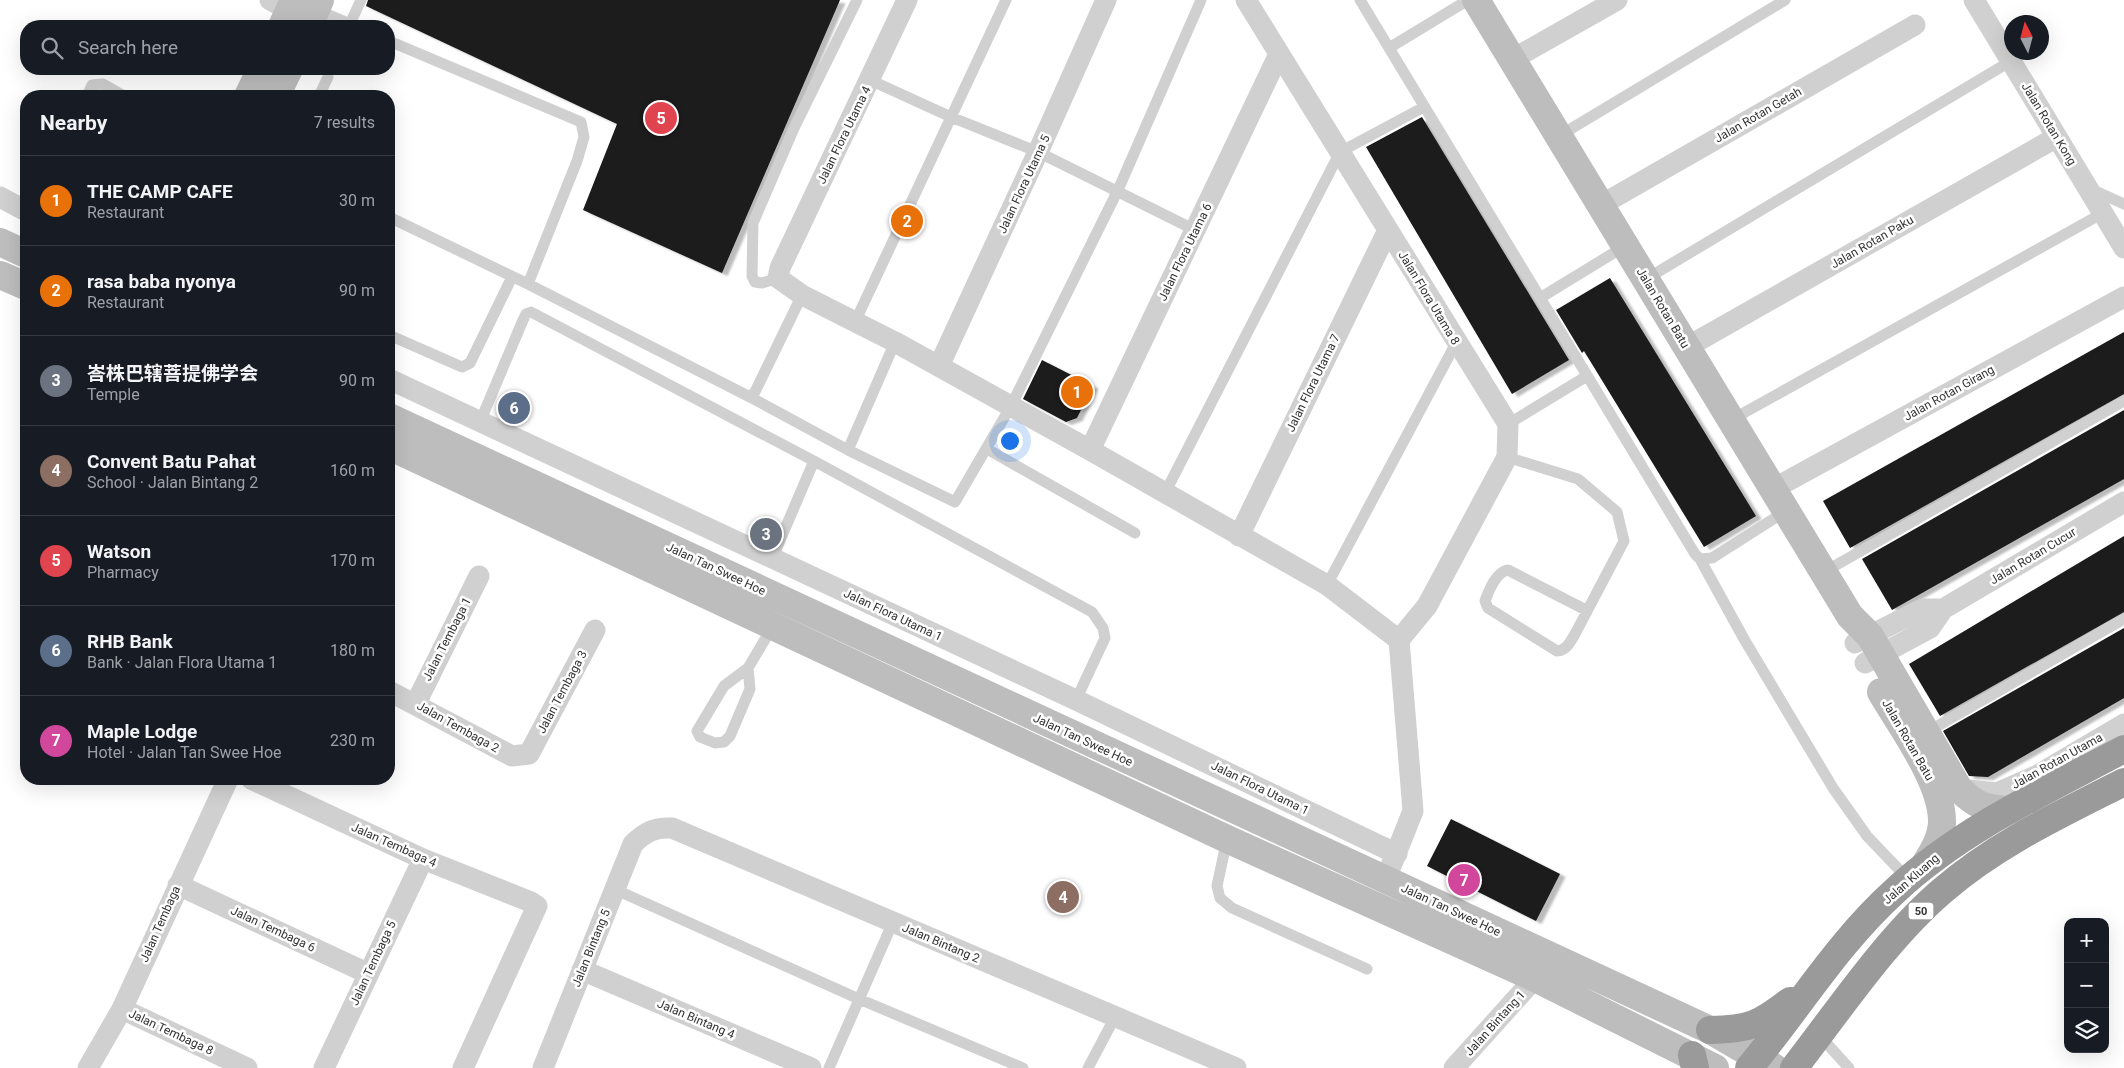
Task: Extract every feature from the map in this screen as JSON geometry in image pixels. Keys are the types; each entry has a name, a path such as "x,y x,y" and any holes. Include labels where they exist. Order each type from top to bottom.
{"highway":[{"name":"Jalan Kluang","path":"1760,1064 1811,985 1857,929 1916,872 1967,834 2008,810 2124,749"},
{"name":"50","path":"1794,1068 1884,951 1911,920 1942,891 1978,862 2012,840 2124,782"},
{"path":"1710,1030 1738,1029 1764,1021 1811,985"}],"main road":[{"name":"Jalan Rotan Batu","path":"1476,0 1824,572 1868,649 1938,791 1942,825 1936,846 1916,872"},
{"path":"251,90 259,75"},
{"path":"279,90 286,75"},
{"path":"0,242 20,251"},
{"path":"0,275 20,283"},
{"name":"Jalan Tan Swee Hoe","path":"395,420 1710,1030 1760,1064"},
{"name":"Jalan Tan Swee Hoe","path":"395,450 774,625 1228,839 1535,978 1701,1064"},
{"name":"Jalan Rotan Batu","path":"1868,649 1927,732 1959,789 1974,804 1986,808 2008,810"}],"street":[{"name":"Jalan Flora Utama 4","path":"779,273 907,0"},
{"name":"Jalan Flora Utama 5","path":"939,366 1106,0"},
{"name":"Jalan Flora Utama 8","path":"1246,0 1456,343 1508,424"},
{"path":"1513,59 1617,0"},
{"name":"Jalan Rotan Kong","path":"1974,0 2004,49"},
{"name":"Jalan Rotan Getah","path":"1601,205 1915,25"},
{"name":"Jalan Flora Utama 6","path":"1090,450 1279,54"},
{"name":"Jalan Rotan Kong","path":"2011,60 2124,248"},
{"name":"Jalan Rotan Paku","path":"1687,347 2057,137"},
{"path":"0,197 20,208"},
{"name":"Jalan Flora Utama 7","path":"1239,536 1388,230"},
{"path":"779,273 802,295 939,366 1327,585 1399,640"},
{"name":"Jalan Rotan Girang","path":"1780,500 2124,297"},
{"name":"Jalan Flora Utama 1","path":"395,382 1076,700 1397,854"},
{"path":"1383,879 1397,854 1413,811 1399,640 1427,606 1507,457 1508,424"},
{"name":"Jalan Rotan Cucur","path":"1868,649 1922,609 1943,609 2124,502"},
{"name":"Jalan Tembaga 1","path":"416,703 479,576"},
{"name":"Jalan Tembaga 3","path":"529,754 595,630"},
{"name":"Jalan Tembaga 2","path":"395,694 416,703 512,756 529,754"},
{"name":"Jalan Rotan Utama","path":"1959,789 1998,793 2036,776 2124,724"},
{"name":"Jalan Tembaga","path":"88,1068 122,1009 225,785"},
{"name":"Jalan Tembaga 4","path":"264,785 423,859 531,902 538,909 464,1068"},
{"name":"Jalan Bintang 2","path":"645,833 660,828 672,828 1236,1068"},
{"name":"Jalan Bintang 5","path":"543,1068 633,844 645,833"},
{"name":"Jalan Tembaga 5","path":"324,1068 423,859"},
{"name":"Jalan Tembaga 6","path":"178,885 367,974"},
{"name":"Jalan Bintang 4","path":"582,970 811,1068"},
{"name":"Jalan Bintang 1","path":"1454,1068 1535,978"},
{"name":"Jalan Tembaga 8","path":"122,1009 238,1066"}],"lane":[{"path":"353,20 361,0"},
{"path":"779,273 762,283 755,282 752,276 754,223 794,128 857,0"},
{"path":"855,322 1006,0"},
{"path":"395,220 528,284 752,398 848,450 953,502 957,501 1011,406 1118,190 1201,0"},
{"path":"1360,0 1695,554 1700,559 1744,639 1833,788 1867,836 1916,872"},
{"path":"1389,48 1468,0"},
{"path":"1559,136 1785,0"},
{"path":"297,12 328,20"},
{"path":"395,44 581,122 584,137 577,161 528,284"},
{"path":"1646,279 2011,60"},
{"path":"322,90 328,77"},
{"path":"870,80 951,117 1038,152 1118,190 1195,230"},
{"path":"90,90 92,85 102,84 113,90"},
{"path":"1165,493 1340,152 1424,107"},
{"path":"2088,188 2124,204"},
{"path":"1731,420 2103,213"},
{"path":"1540,298 1625,246"},
{"path":"395,338 462,367 470,363 512,276"},
{"path":"752,398 802,295"},
{"path":"480,422 523,320 526,314 530,312 814,461 1092,612 1103,628 1105,638 1076,700"},
{"path":"848,450 895,342"},
{"path":"1327,585 1456,343"},
{"path":"1508,424 1587,376"},
{"path":"1824,572 2124,401"},
{"path":"987,449 1135,533"},
{"path":"1507,457 1578,479 1617,512 1624,541 1567,647 1557,651 1488,608 1485,601 1499,575 1508,570 1586,610"},
{"path":"772,559 814,461"},
{"path":"1700,559 1712,558 1780,500"},
{"path":"1927,732 2124,619"},
{"path":"748,668 750,689 730,736 724,742 715,743 700,737 697,731 700,724 724,686 748,668 774,625"},
{"path":"1228,839 1216,886 1220,898 1232,908 1367,969"},
{"path":"614,889 859,999 1023,1068"},
{"path":"829,1068 893,922"},
{"path":"1088,1068 1115,1017"},
{"path":"1820,1036 1849,1068"}],"building":[{"path":"368,0 840,0 722,273 583,210 617,124 366,6"},
{"path":"1422,117 1569,360 1512,394 1366,147"},
{"path":"1610,278 1756,516 1704,547 1584,351 1582,353 1556,310"},
{"path":"2124,332 2124,394 1850,548 1823,501"},
{"path":"1042,360 1093,386 1077,418 1066,422 1023,399"},
{"path":"2124,410 2124,479 1892,610 1862,559"},
{"path":"2124,536 2124,612 1940,716 1909,664"},
{"path":"2124,628 2124,698 1988,777 1969,776 1943,731"},
{"path":"1451,819 1560,874 1536,921 1427,866"}],"place":[{"name":"Watson","path":"661,118"},
{"name":"rasa baba nyonya","path":"907,221"},
{"name":"THE CAMP CAFE","path":"1077,392"},
{"name":"RHB Bank","path":"514,408"},
{"name":"峇株巴辖菩提佛学会","path":"766,534"},
{"name":"Maple Lodge","path":"1464,880"},
{"name":"Convent Batu Pahat","path":"1063,897"}]}
